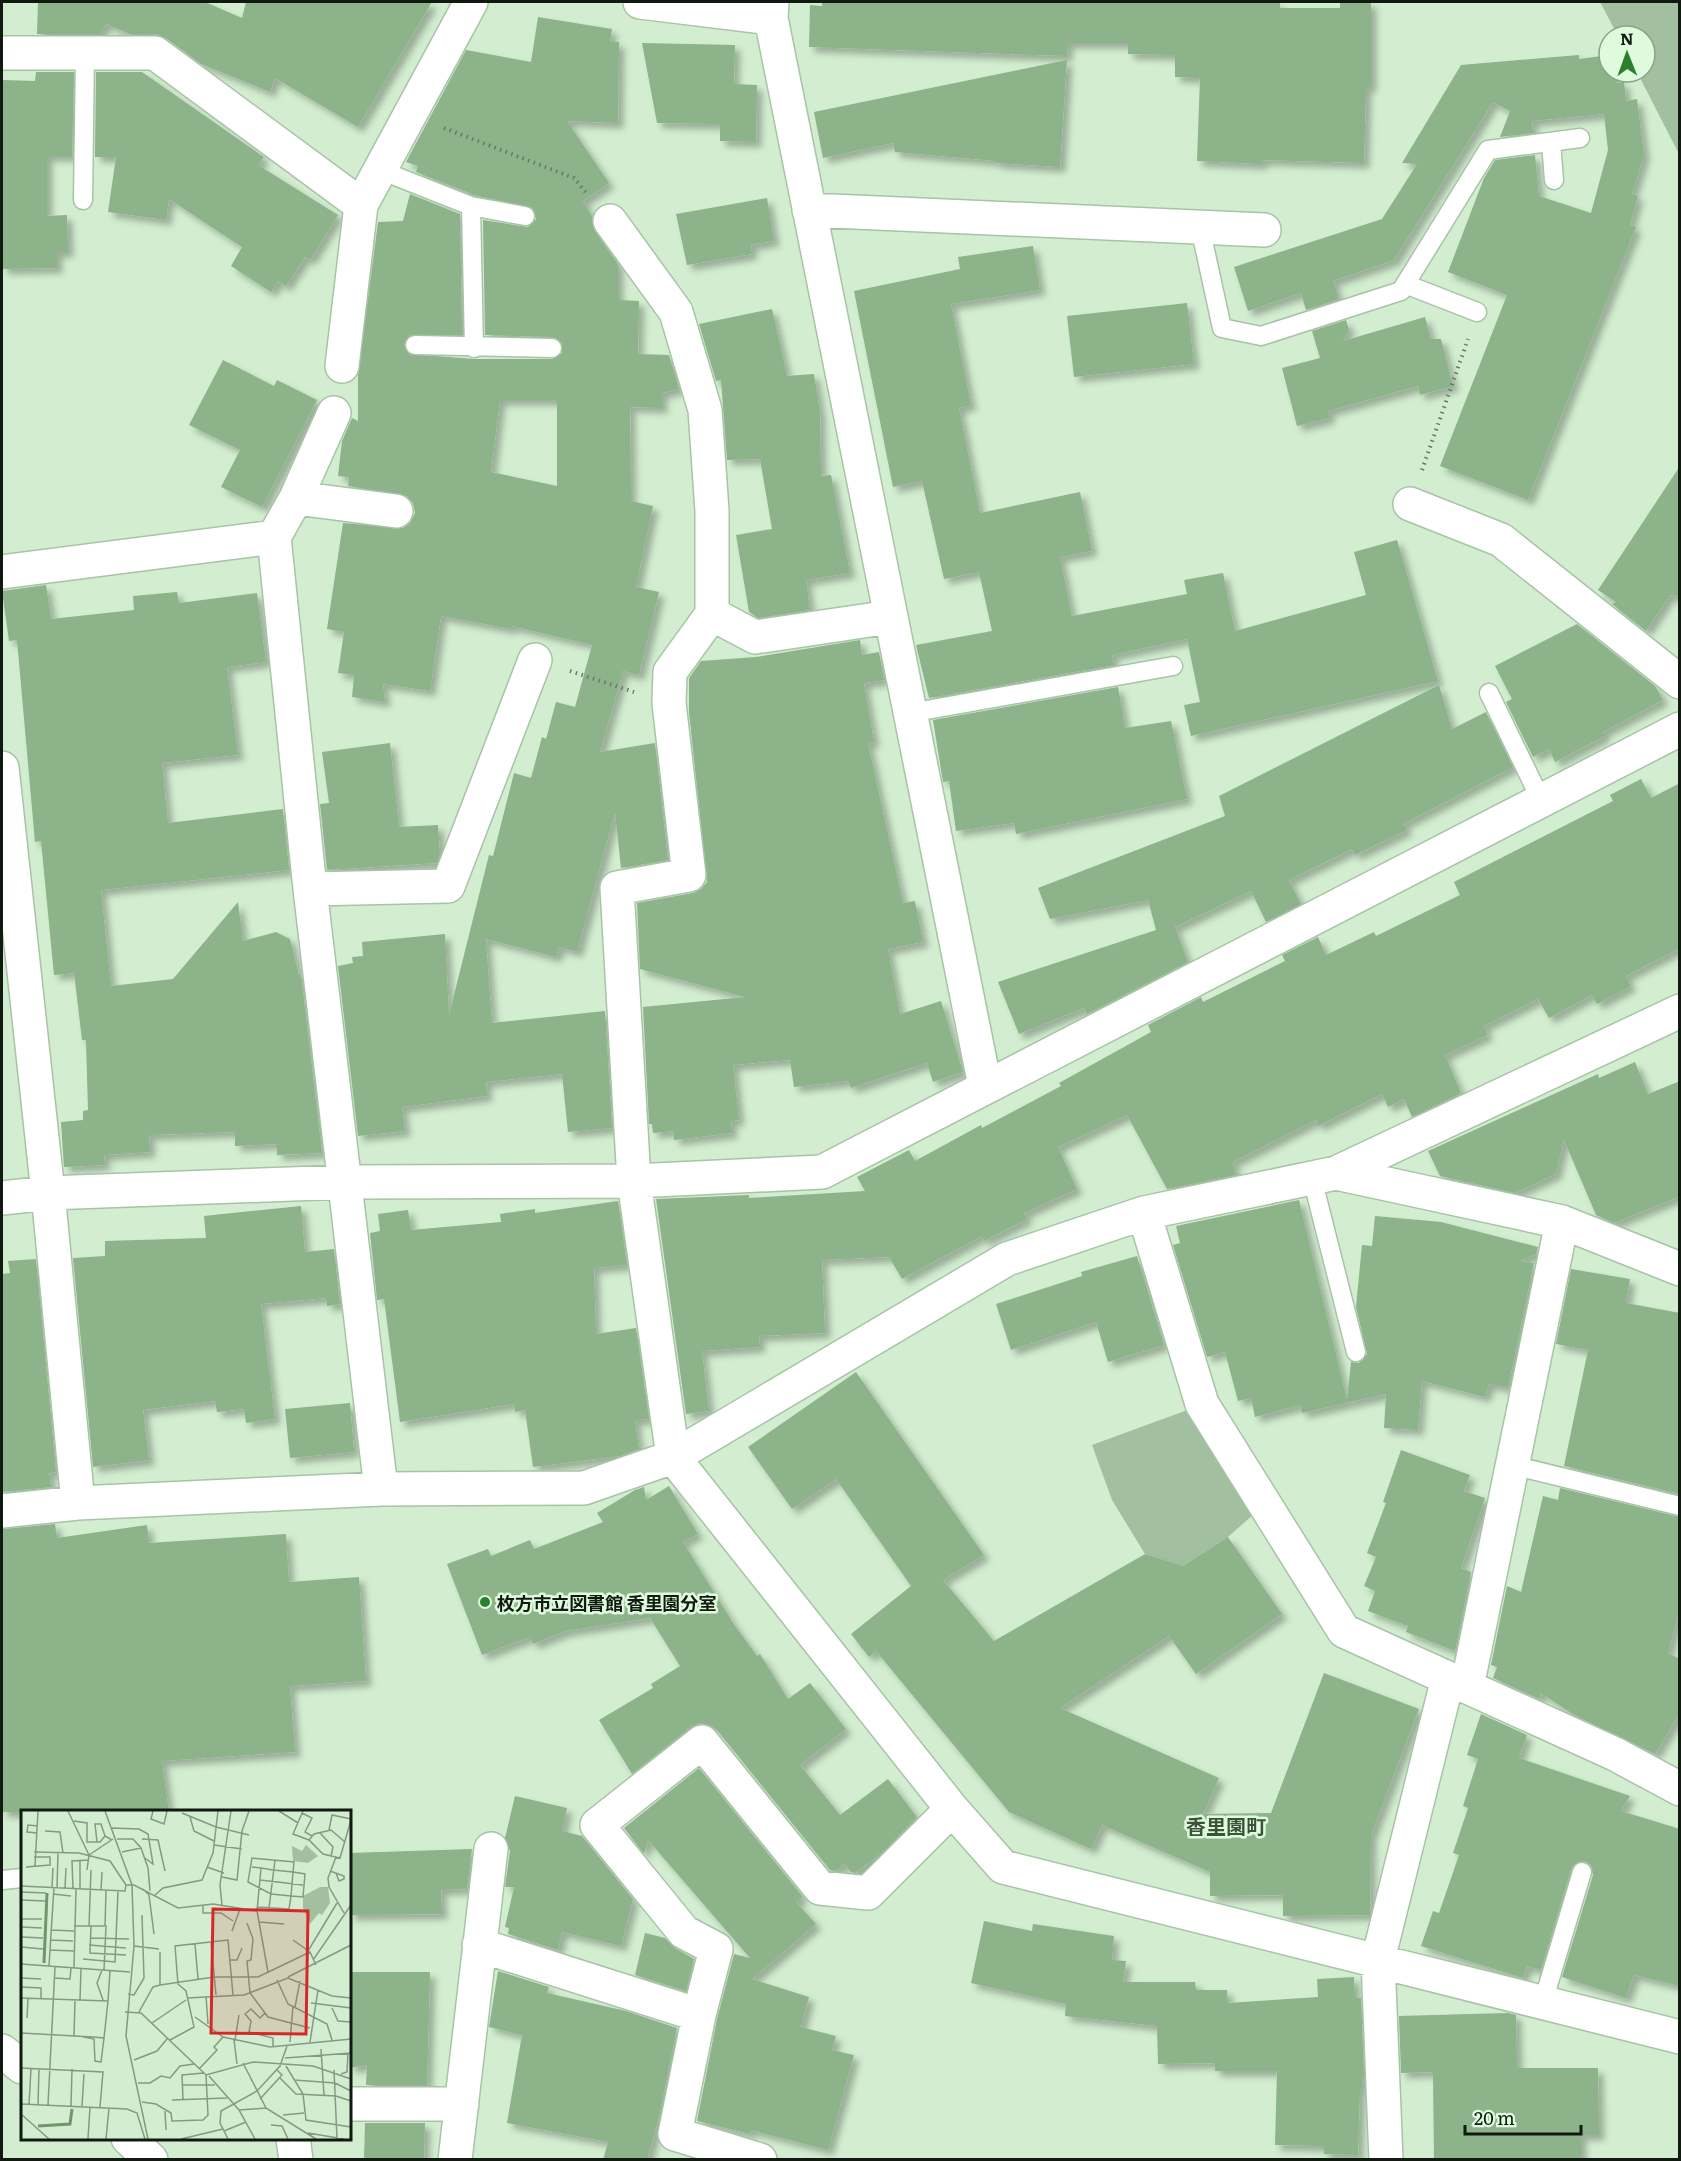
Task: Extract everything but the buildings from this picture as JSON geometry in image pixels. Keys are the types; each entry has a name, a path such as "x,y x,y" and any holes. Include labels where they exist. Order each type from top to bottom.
{"street":[{"path":"342,366 361,205 407,115 471,2"},
{"path":"640,2 772,10 809,210 985,1086"},
{"path":"2,53 155,53 361,205"},
{"path":"809,210 1264,230"},
{"path":"610,221 676,312 705,410 712,512 712,614 670,672 669,703 689,875 617,888 634,1181 673,1457 952,1809 1003,1867 1680,2037"},
{"path":"334,413 296,498 274,537 310,889 381,1489"},
{"path":"296,498 396,511"},
{"path":"1410,504 1501,540 1680,682"},
{"path":"2,572 274,537"},
{"path":"712,614 755,637 890,617"},
{"path":"310,889 448,886 535,660"},
{"path":"2,1198 48,1193 345,1182 634,1181 822,1172 1680,729"},
{"path":"2,768 48,1193 78,1503"},
{"path":"2,1511 78,1503 381,1489 584,1488 673,1457 1007,1259 1144,1214 1324,1175 1680,1011"},
{"path":"1324,1175 1562,1222 1680,1269"},
{"path":"1144,1214 1202,1404 1344,1631 1615,1754 1680,1788"},
{"path":"1386,2160 1377,1960 1458,1682 1512,1466 1562,1222"},
{"path":"760,2160 675,2134 699,2015 716,1949 684,1932 597,1825 702,1742 820,1888 868,1893 952,1809"},
{"path":"455,2160 490,1849"},
{"path":"480,1945 699,2015"},
{"path":"2,2051 21,2066"},
{"path":"351,2104 462,2104"},
{"path":"129,2140 151,2160"},
{"path":"293,2140 296,2160"}],"lane":[{"path":"83,200 85,53"},
{"path":"1200,227 1222,328 1261,336 1401,291 1488,150 1580,138"},
{"path":"1551,142 1554,180"},
{"path":"380,170 471,206 525,216"},
{"path":"471,206 474,348"},
{"path":"1405,284 1477,312"},
{"path":"416,345 552,348"},
{"path":"910,713 1173,666"},
{"path":"1489,693 1541,800"},
{"path":"1324,1175 1356,1353"},
{"path":"1512,1466 1680,1506"},
{"path":"1543,2002 1582,1872"},
{"path":"2,1880 21,1878"}],"path":[{"path":"407,115 574,178 610,221"},
{"path":"1410,504 1477,312"},
{"path":"535,660 669,703"}],"green space":[{"path":"1600,2 1679,2 1679,154 1643,84 1657,84 1657,24 1612,24"},
{"path":"1193,1408 1265,1504 1228,1537 1183,1566 1145,1554 1112,1500 1092,1445"}],"place":[{"name":"枚方市立図書館 香里園分室","path":"485,1602"}],"district":[{"name":"香里園町","path":"1226,1825"}]}
